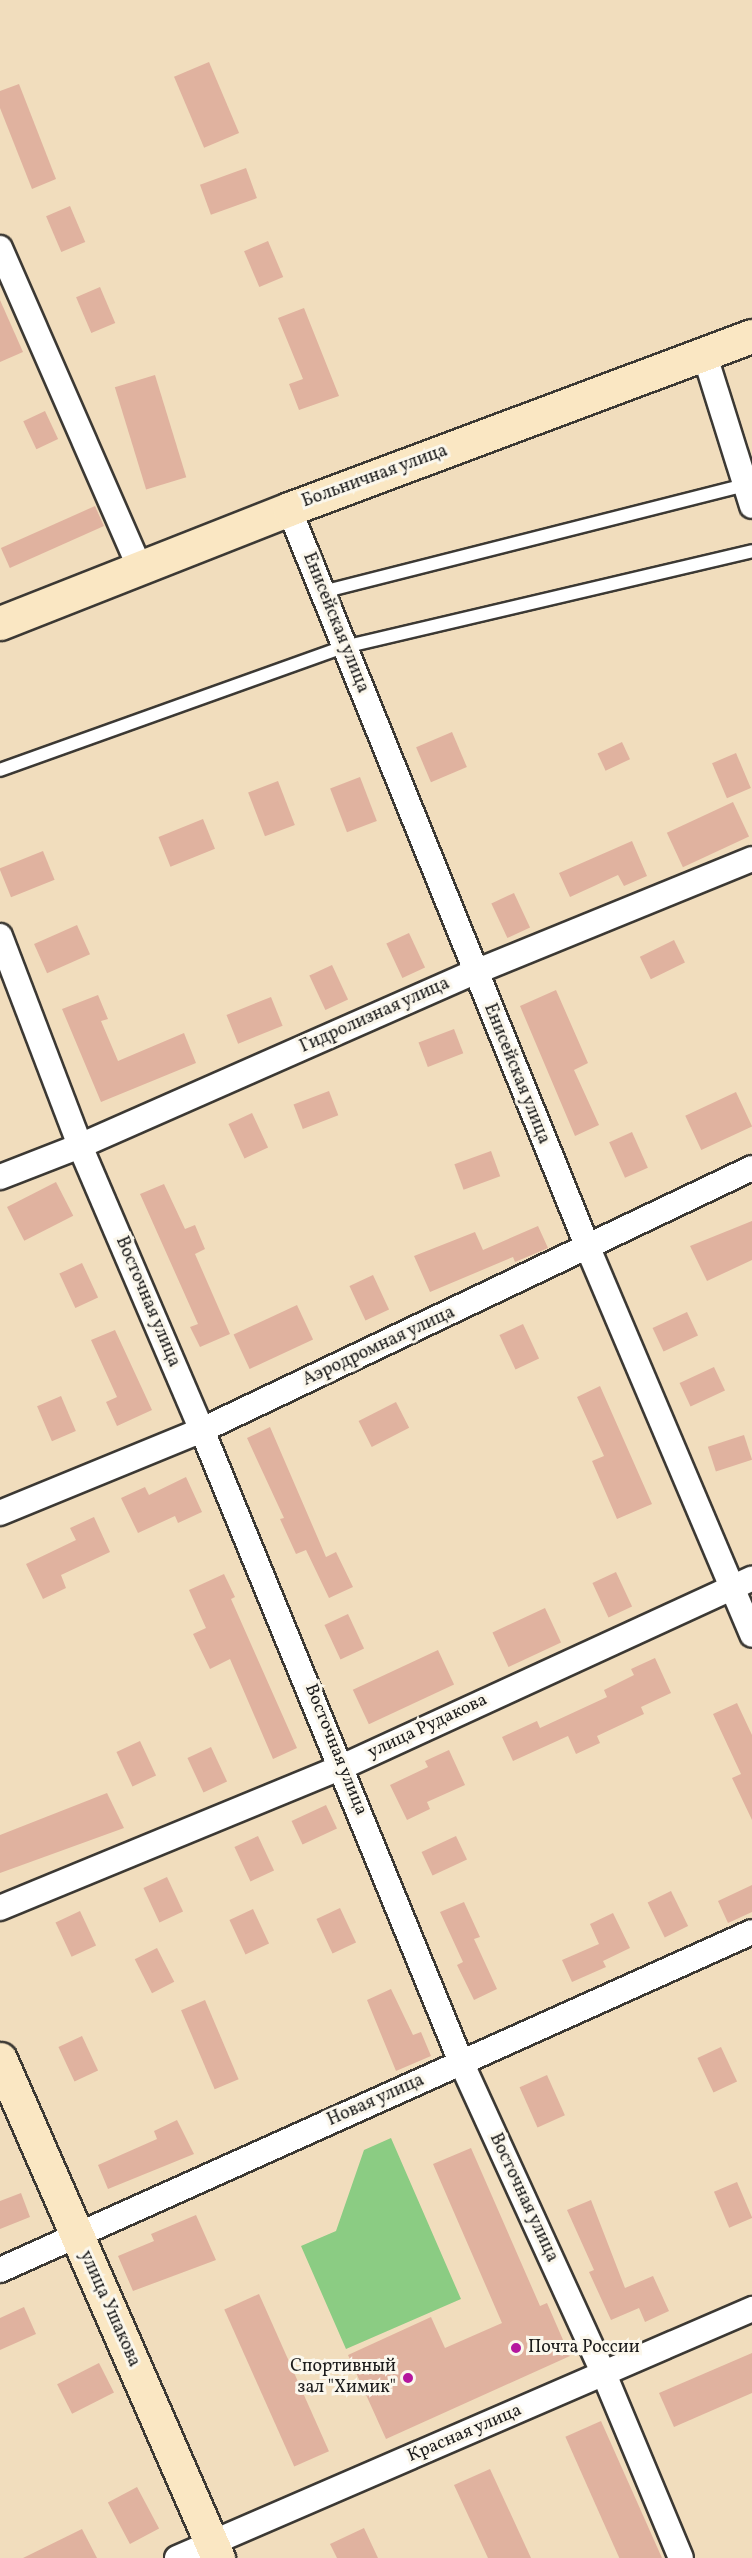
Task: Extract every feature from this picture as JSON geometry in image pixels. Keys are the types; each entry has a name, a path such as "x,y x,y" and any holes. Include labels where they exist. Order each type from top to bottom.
{"street":[{"path":"0,248 140,568"},
{"name":"Больничная улица","path":"0,623 289,509 705,356 752,336"},
{"path":"705,356 749,496"},
{"name":"Енисейская улица","path":"289,509 588,1248 742,1583 752,1635"},
{"name":"Гидролизная улица","path":"0,1177 80,1146 475,972 752,859"},
{"name":"Восточная улица","path":"0,936 80,1146 202,1430 461,2062 604,2374 681,2558"},
{"name":"Аэродромная улица","path":"0,1513 202,1430 752,1168"},
{"name":"улица Рудакова","path":"0,1908 342,1767 742,1583"},
{"name":"Новая улица","path":"0,2270 752,1932"},
{"name":"улица Ушакова","path":"0,2059 215,2550"},
{"name":"Красная улица","path":"177,2558 215,2550 604,2374 752,2310"}],"lane":[{"path":"322,592 749,496"},
{"path":"0,770 344,647 752,551"}],"green space":[{"path":"391,2138 461,2299 346,2349 301,2246 336,2231 364,2150"}],"building":[{"path":"209,62 239,133 204,148 174,77"},
{"path":"19,84 56,179 32,189 0,108 0,91"},
{"path":"246,168 257,198 211,215 200,185"},
{"path":"70,206 85,242 61,252 46,216"},
{"path":"268,241 283,277 259,287 244,251"},
{"path":"100,287 115,323 91,333 76,297"},
{"path":"0,300 23,352 0,362"},
{"path":"304,308 339,396 299,410 289,384 303,379 278,318"},
{"path":"155,375 186,477 146,490 115,387"},
{"path":"45,411 58,439 36,449 23,421"},
{"path":"95,506 104,526 10,568 1,548"},
{"path":"452,732 467,767 431,782 416,747"},
{"path":"622,742 630,759 606,771 598,753"},
{"path":"736,753 751,788 727,798 712,763"},
{"path":"360,777 377,821 347,832 330,788"},
{"path":"278,781 295,825 265,836 248,792"},
{"path":"733,802 749,836 683,867 667,833"},
{"path":"203,819 215,849 170,867 158,837"},
{"path":"632,841 647,876 624,886 618,875 570,897 559,873"},
{"path":"43,851 55,880 11,897 0,868"},
{"path":"514,893 530,927 507,938 491,904"},
{"path":"77,925 90,954 47,973 34,944"},
{"path":"409,933 425,967 402,978 386,944"},
{"path":"674,940 685,962 651,979 640,957"},
{"path":"332,965 348,999 325,1010 309,976"},
{"path":"556,990 588,1063 574,1070 599,1125 575,1136 520,1006"},
{"path":"98,995 108,1019 101,1021 118,1061 184,1033 196,1063 101,1102 62,1009"},
{"path":"271,997 283,1026 238,1044 226,1015"},
{"path":"454,1029 463,1053 428,1067 419,1043"},
{"path":"329,1091 338,1115 303,1129 294,1105"},
{"path":"736,1092 752,1126 701,1150 685,1116"},
{"path":"252,1113 268,1147 244,1158 228,1124"},
{"path":"632,1132 648,1168 625,1178 609,1142"},
{"path":"491,1151 500,1176 464,1190 454,1164"},
{"path":"56,1182 73,1216 24,1241 7,1207"},
{"path":"164,1184 185,1229 195,1225 205,1249 195,1254 230,1334 200,1347 190,1327 198,1324 140,1194"},
{"path":"752,1221 752,1260 707,1281 690,1246"},
{"path":"538,1226 548,1248 515,1262 513,1257 430,1292 414,1256 475,1232 483,1250"},
{"path":"82,1263 98,1297 75,1308 59,1274"},
{"path":"373,1275 389,1309 365,1320 349,1286"},
{"path":"297,1305 313,1339 250,1369 234,1335"},
{"path":"687,1312 698,1336 664,1352 653,1328"},
{"path":"523,1324 539,1358 515,1369 499,1335"},
{"path":"115,1330 152,1410 117,1426 106,1402 117,1397 91,1340"},
{"path":"714,1367 725,1391 691,1407 680,1383"},
{"path":"600,1386 652,1504 617,1519 592,1461 604,1456 577,1397"},
{"path":"61,1396 76,1431 52,1441 37,1406"},
{"path":"396,1402 409,1428 372,1447 359,1421"},
{"path":"270,1427 326,1557 336,1552 353,1587 329,1598 306,1550 296,1554 280,1519 284,1518 247,1438"},
{"path":"744,1435 752,1460 716,1471 708,1447"},
{"path":"186,1477 202,1512 178,1523 175,1516 138,1533 121,1498 145,1487 149,1495"},
{"path":"94,1517 110,1552 61,1575 66,1588 43,1599 26,1564 76,1540 70,1528"},
{"path":"616,1572 632,1606 608,1617 592,1583"},
{"path":"224,1574 235,1597 231,1599 297,1748 273,1759 230,1659 210,1669 193,1634 206,1628 189,1590"},
{"path":"545,1608 561,1642 508,1667 492,1633"},
{"path":"348,1614 364,1648 340,1659 324,1625"},
{"path":"438,1650 454,1684 369,1724 353,1690"},
{"path":"655,1658 671,1693 641,1707 644,1714 597,1736 600,1743 576,1754 568,1736 513,1761 502,1737 537,1721 540,1728 607,1697 604,1690 634,1675 631,1669"},
{"path":"737,1703 752,1735 752,1820 732,1778 741,1774 713,1714"},
{"path":"140,1741 156,1775 132,1786 116,1752"},
{"path":"211,1747 227,1781 203,1792 187,1758"},
{"path":"449,1750 465,1785 427,1802 430,1809 407,1820 390,1785 428,1767 425,1761"},
{"path":"107,1793 124,1828 0,1873 0,1835"},
{"path":"326,1805 337,1829 303,1845 292,1821"},
{"path":"258,1836 274,1870 250,1881 234,1847"},
{"path":"456,1836 467,1860 433,1876 422,1852"},
{"path":"167,1877 183,1911 159,1922 143,1888"},
{"path":"752,1885 752,1912 728,1923 718,1901"},
{"path":"671,1891 688,1926 665,1937 648,1902"},
{"path":"464,1902 480,1937 474,1939 497,1989 474,2000 457,1965 463,1962 440,1912"},
{"path":"340,1908 356,1942 332,1953 316,1919"},
{"path":"253,1909 269,1943 245,1954 229,1920"},
{"path":"80,1911 96,1945 72,1957 56,1922"},
{"path":"613,1913 630,1948 603,1961 606,1967 572,1982 562,1960 599,1944 590,1924"},
{"path":"157,1948 174,1982 152,1993 135,1959"},
{"path":"391,1989 413,2035 421,2032 431,2056 396,2071 367,2000"},
{"path":"205,2000 239,2079 215,2089 181,2010"},
{"path":"82,2036 98,2070 74,2081 58,2047"},
{"path":"721,2047 737,2081 713,2092 697,2058"},
{"path":"547,2075 565,2115 537,2127 520,2087"},
{"path":"177,2120 194,2154 108,2189 98,2165 157,2139 154,2131"},
{"path":"471,2148 540,2306 547,2303 570,2356 386,2439 348,2355 431,2317 445,2348 502,2323 433,2164"},
{"path":"737,2182 752,2218 729,2228 714,2192"},
{"path":"21,2193 30,2217 0,2229 0,2201"},
{"path":"591,2200 625,2288 653,2276 669,2311 645,2322 639,2308 611,2320 589,2272 594,2270 567,2210"},
{"path":"196,2215 216,2260 133,2291 118,2256 154,2241 151,2234"},
{"path":"259,2294 329,2451 294,2467 224,2309"},
{"path":"24,2307 36,2334 0,2350 0,2318"},
{"path":"752,2353 752,2393 674,2427 659,2393"},
{"path":"99,2363 114,2392 72,2414 57,2384"},
{"path":"601,2421 662,2558 619,2558 565,2437"},
{"path":"490,2469 531,2558 488,2558 454,2485"},
{"path":"137,2487 159,2528 130,2544 108,2502"},
{"path":"364,2528 378,2558 337,2558 330,2544"},
{"path":"82,2529 97,2558 23,2558"}],"place":[{"name":"Почта России","path":"516,2348"},
{"name":"Спортивный зал \"Химик\"","path":"408,2378"}]}
